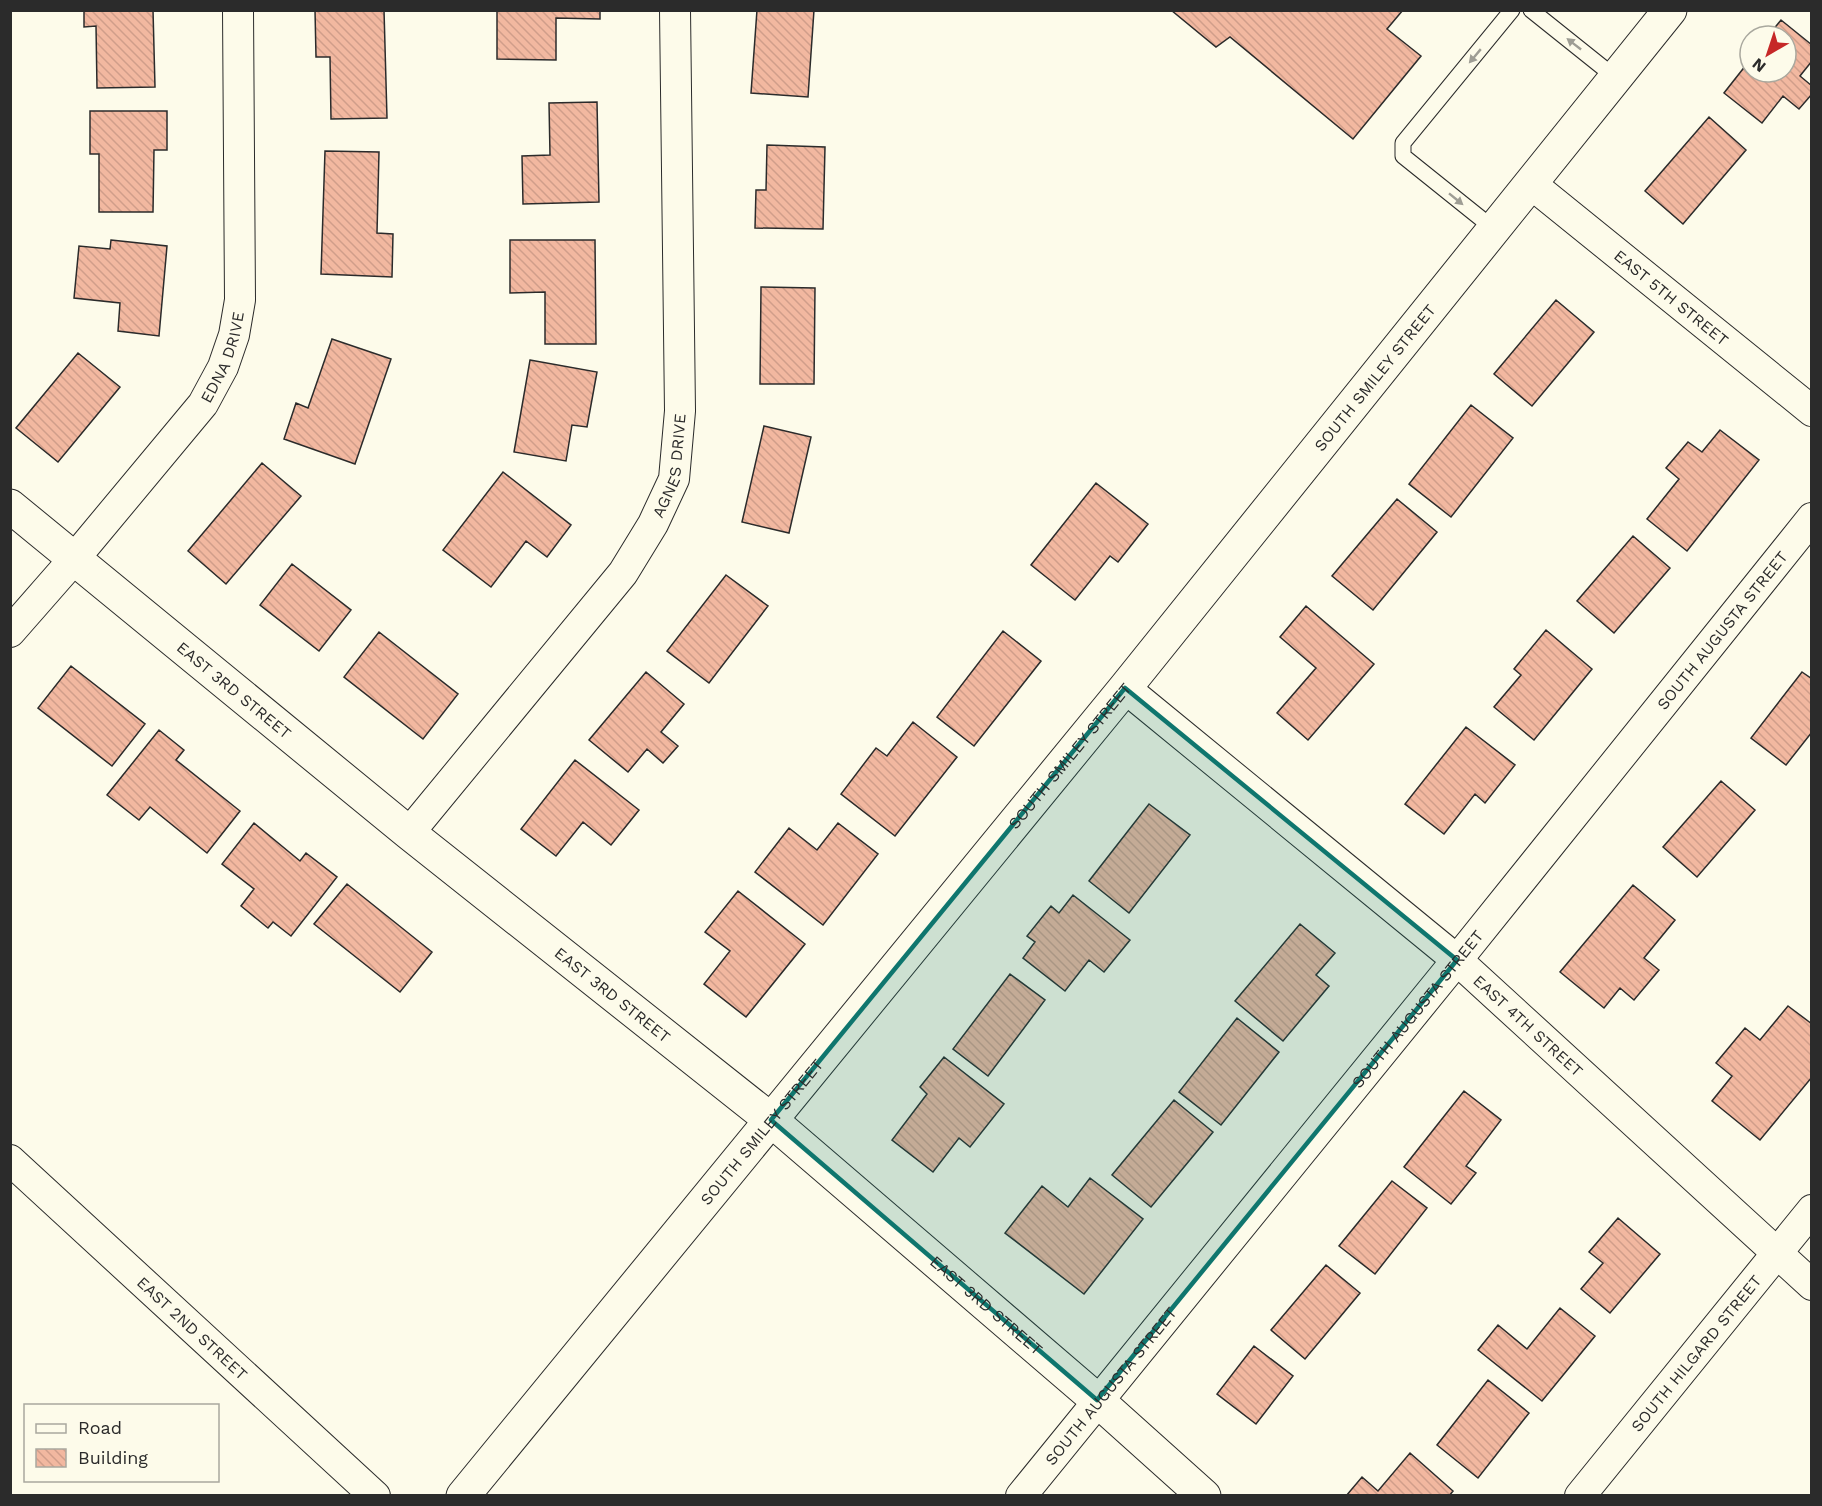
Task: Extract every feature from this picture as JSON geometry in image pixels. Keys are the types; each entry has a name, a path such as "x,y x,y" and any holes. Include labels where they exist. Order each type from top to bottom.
{"street":[{"name":"EDNA DRIVE","path":"10,632 203,404 223,367 234,335 240,300 238,10"},
{"name":"AGNES DRIVE","path":"409,833 623,573 653,524 674,479 680,411 675,10"},
{"name":"SOUTH SMILEY STREET","path":"463,1496 1125,688 1670,10"},
{"name":"EAST 5TH STREET","path":"1530,183 1812,411"},
{"name":"EAST 3RD STREET","path":"10,506 409,833 771,1120 1097,1400 1204,1496"},
{"name":"SOUTH AUGUSTA STREET","path":"1021,1496 1457,960 1812,518"},
{"name":"EAST 4TH STREET","path":"1125,688 1457,960 1812,1285"},
{"name":"EAST 2ND STREET","path":"10,1160 375,1496"},
{"name":"SOUTH HILGARD STREET","path":"1580,1496 1812,1210"}],"lane":[{"path":"1494,229 1403,156 1403,143 1512,10"},
{"path":"1531,10 1616,78"}],"highlighted area":[{"path":"1125,688 1457,960 1097,1400 771,1120"}],"building":[{"path":"84,10 153,10 155,87 97,88 96,26 84,27"},
{"path":"315,10 384,10 387,118 331,119 330,57 316,57"},
{"path":"497,10 600,10 600,19 556,18 556,60 497,59"},
{"path":"757,10 814,10 808,97 751,93"},
{"path":"1171,10 1403,10 1387,29 1421,56 1353,139 1230,37 1216,47"},
{"path":"1798,34 1812,45 1812,61 1800,76 1812,86 1812,94 1799,109 1783,96 1762,123 1724,93 1738,75 1738,84 1798,84"},
{"path":"597,102 599,202 523,204 522,156 550,155 549,103"},
{"path":"90,111 167,111 167,150 154,150 153,212 99,212 99,154 90,154"},
{"path":"1709,117 1746,150 1683,224 1645,191"},
{"path":"767,145 825,147 823,229 755,228 756,190 766,190"},
{"path":"325,151 379,152 377,233 393,234 392,277 321,274"},
{"path":"111,240 167,246 159,336 118,331 120,303 74,298 79,246 110,249"},
{"path":"510,240 595,240 596,344 545,344 545,292 510,293"},
{"path":"761,287 815,288 814,384 760,384"},
{"path":"1556,300 1594,332 1532,406 1494,374"},
{"path":"332,339 391,359 355,464 284,439 296,403 308,408"},
{"path":"78,353 120,387 58,462 16,428"},
{"path":"530,360 597,372 587,427 572,425 566,461 514,452"},
{"path":"1471,405 1513,438 1451,517 1409,484"},
{"path":"764,426 811,437 789,533 742,522"},
{"path":"1720,430 1759,460 1687,551 1647,519 1679,479 1666,468 1688,442 1702,452"},
{"path":"262,463 301,496 226,584 188,551"},
{"path":"503,472 571,525 547,557 526,541 491,587 443,550"},
{"path":"1096,483 1148,524 1118,562 1110,556 1075,600 1031,565"},
{"path":"1397,499 1437,532 1373,610 1332,576"},
{"path":"1633,536 1670,568 1614,633 1577,601"},
{"path":"292,564 351,610 319,651 260,605"},
{"path":"726,575 768,606 709,683 667,651"},
{"path":"1306,606 1374,664 1308,740 1277,713 1316,668 1280,637"},
{"path":"1546,630 1592,669 1534,740 1494,707 1521,675 1514,669"},
{"path":"1003,631 1041,661 974,746 937,717"},
{"path":"379,632 458,694 423,739 344,677"},
{"path":"71,666 145,724 112,766 38,708"},
{"path":"646,672 684,704 661,732 678,746 663,763 647,749 628,772 589,740"},
{"path":"1802,672 1812,679 1812,732 1786,765 1751,738"},
{"path":"913,722 957,757 895,836 841,794 876,748 887,756"},
{"path":"1466,727 1515,765 1485,803 1475,794 1444,834 1405,804"},
{"path":"159,730 184,750 176,760 240,811 207,853 150,807 139,820 107,795"},
{"path":"575,760 639,810 611,845 583,822 556,856 521,829"},
{"path":"1721,781 1755,810 1697,877 1663,847"},
{"path":"1149,804 1190,835 1129,913 1089,881"},
{"path":"254,823 300,861 306,853 337,877 291,936 273,922 268,928 241,906 254,889 222,864"},
{"path":"838,823 878,854 823,925 755,872 789,828 817,850"},
{"path":"347,884 432,952 400,992 314,924"},
{"path":"1633,885 1675,920 1644,958 1659,970 1634,1000 1620,988 1604,1008 1560,972"},
{"path":"738,891 805,944 746,1017 704,984 730,951 705,932"},
{"path":"1073,895 1130,940 1104,972 1089,960 1065,991 1023,958 1035,942 1027,936 1051,906 1059,913"},
{"path":"1300,924 1335,953 1316,975 1329,986 1283,1041 1235,1001"},
{"path":"1010,974 1045,1000 988,1076 953,1049"},
{"path":"1788,1006 1812,1024 1812,1077 1760,1140 1712,1101 1732,1076 1716,1063 1745,1028 1760,1040"},
{"path":"1237,1018 1279,1052 1221,1125 1179,1092"},
{"path":"944,1057 1004,1104 970,1147 959,1138 933,1172 892,1140 927,1094 920,1087"},
{"path":"1464,1091 1501,1120 1466,1166 1476,1173 1451,1204 1404,1167"},
{"path":"1174,1100 1213,1132 1151,1207 1112,1175"},
{"path":"1090,1178 1143,1219 1084,1294 1005,1233 1042,1186 1068,1207"},
{"path":"1392,1181 1427,1208 1375,1274 1339,1246"},
{"path":"1618,1218 1660,1254 1610,1313 1581,1289 1603,1263 1589,1252"},
{"path":"1326,1265 1360,1293 1305,1359 1271,1330"},
{"path":"1560,1308 1595,1336 1542,1401 1478,1350 1498,1325 1527,1349"},
{"path":"1254,1346 1293,1376 1256,1424 1217,1394"},
{"path":"1488,1380 1529,1413 1478,1478 1437,1445"},
{"path":"1410,1453 1453,1491 1449,1496 1346,1496 1362,1477 1378,1491"}]}
